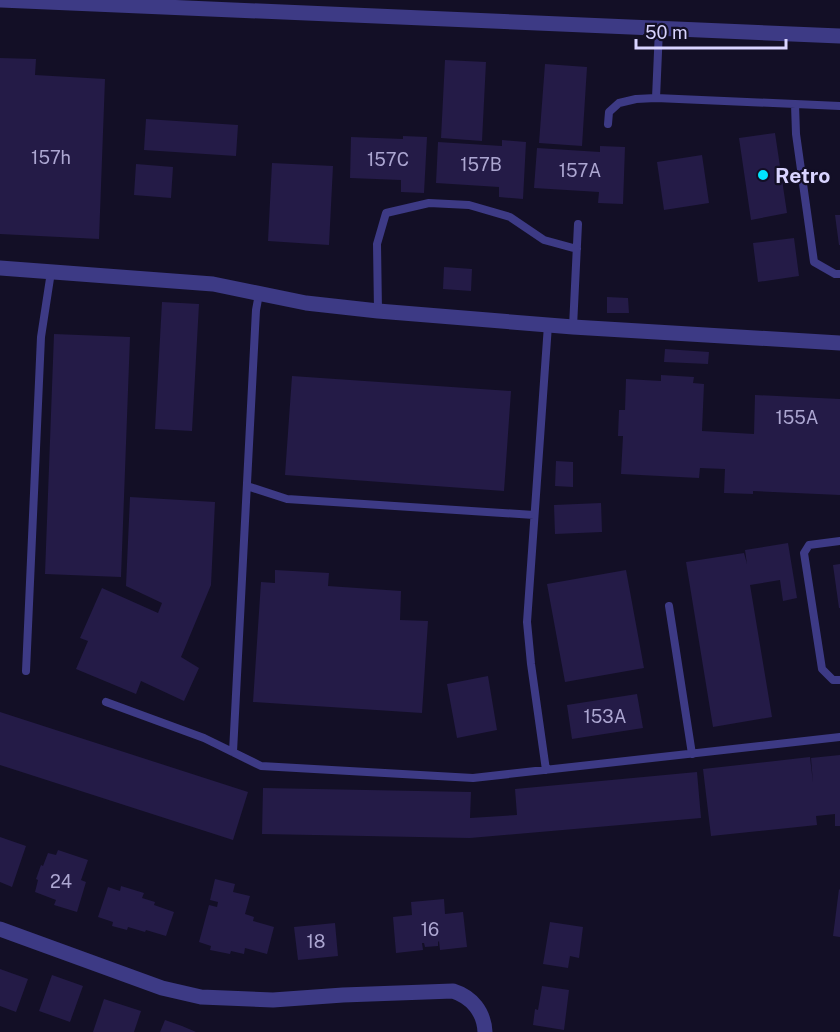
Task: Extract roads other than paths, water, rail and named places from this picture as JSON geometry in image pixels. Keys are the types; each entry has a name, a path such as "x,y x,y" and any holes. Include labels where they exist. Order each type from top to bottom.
{"street":[{"path":"1,0 840,36"},
{"path":"0,268 213,284 306,303 378,311 573,327 840,343"},
{"path":"0,929 162,988 201,998 273,1000 453,991 466,997 476,1007 482,1016 485,1032"}],"lane":[{"path":"656,98 659,29"},
{"path":"608,124 609,112 619,103 636,99 840,106"},
{"path":"795,104 796,134 814,262 835,274 840,274"},
{"path":"378,311 377,244 386,213 429,203 469,205 510,217 544,240 577,249"},
{"path":"573,327 578,224"},
{"path":"26,670 41,337 51,272"},
{"path":"232,752 256,310 259,294"},
{"path":"546,770 527,622 548,325"},
{"path":"247,486 287,499 534,515"},
{"path":"840,541 809,545 804,553 822,669 833,680 840,680"},
{"path":"669,606 692,754"},
{"path":"106,702 204,738 261,766 473,778 840,737"}],"place":[{"name":"Retro","path":"763,175"}]}
